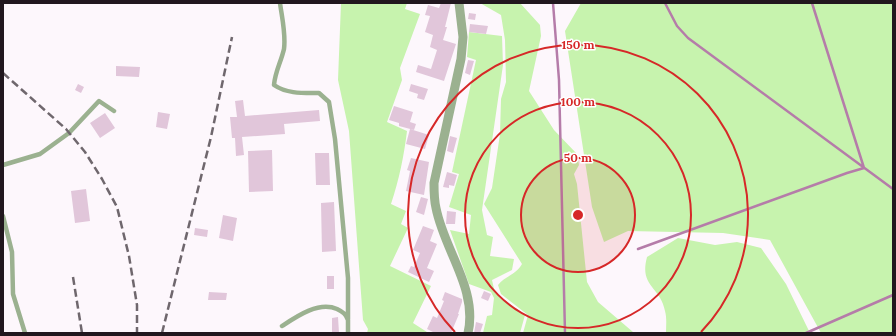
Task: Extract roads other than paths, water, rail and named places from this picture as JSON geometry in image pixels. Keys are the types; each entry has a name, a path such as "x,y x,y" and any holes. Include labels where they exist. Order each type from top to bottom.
{"street":[{"path":"459,3 463,37 461,59 434,183 434,199 438,216 468,298 471,319 468,333"}],"lane":[{"path":"280,3 285,38 284,50 274,73 274,85 287,91 319,92 329,102 335,139 348,278 348,333"},
{"path":"3,165 40,154 69,133 99,101 114,111"},
{"path":"3,216 12,252 13,294 25,333"},
{"path":"282,326 297,316 315,308 331,306 343,312 348,319"}],"waterway":[{"path":"553,3 559,80 565,333"},
{"path":"665,3 677,26 688,38 893,189"},
{"path":"638,249 864,168 812,3"},
{"path":"806,333 893,295"}],"railway":[{"path":"162,333 211,137 232,37"},
{"path":"3,73 66,129 85,152 117,207 129,256 137,305 137,333"},
{"path":"73,277 82,333"}]}
